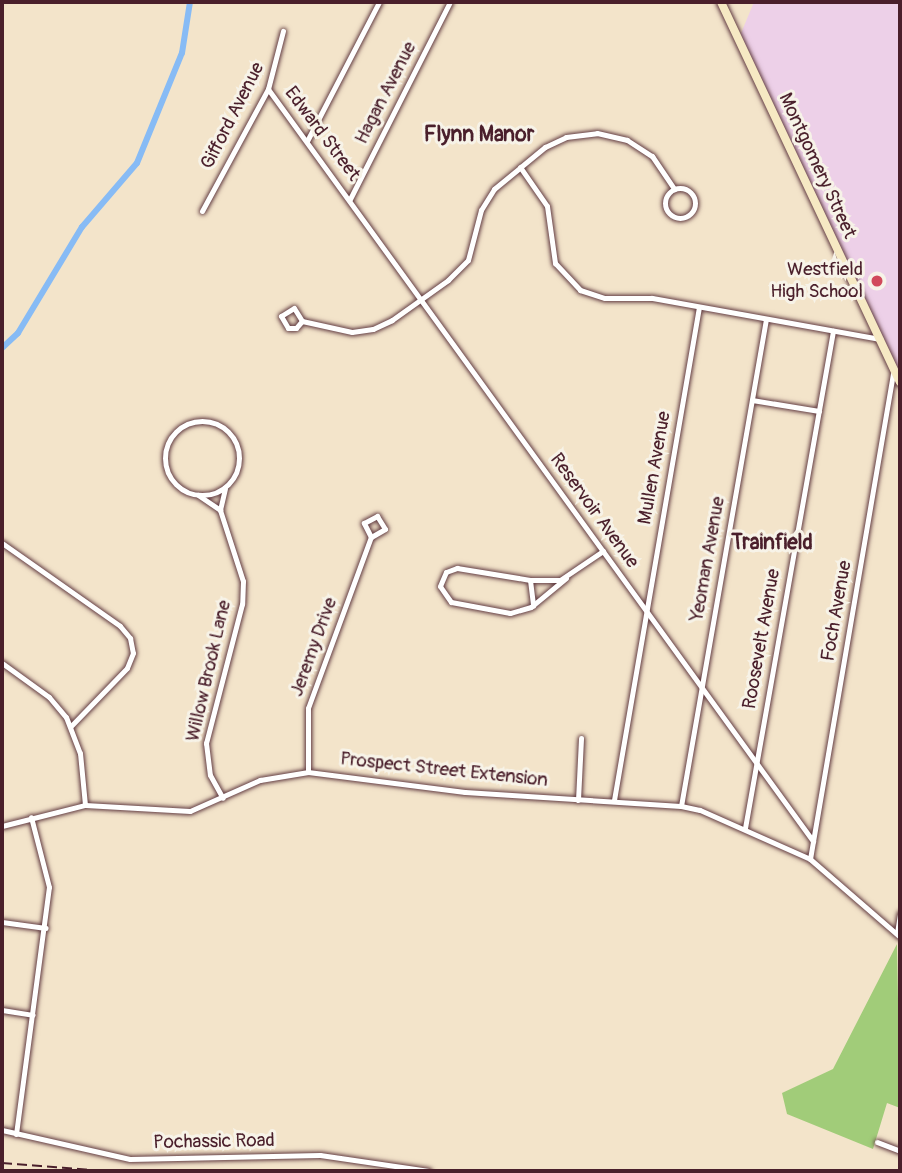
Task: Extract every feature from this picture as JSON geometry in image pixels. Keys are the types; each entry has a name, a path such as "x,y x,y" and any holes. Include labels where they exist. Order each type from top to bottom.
{"main road":[{"name":"Montgomery Street","path":"721,2 900,382"}],"street":[{"path":"307,141 379,2"},
{"name":"Hagan Avenue","path":"350,199 450,2"},
{"name":"Gifford Avenue","path":"202,211 268,89 283,31"},
{"name":"Edward Street","path":"268,89 350,199"},
{"path":"302,321 290,329 282,324 281,316 294,308 302,321 344,332 366,331 386,323 468,260 486,199 520,167 560,139 604,134 646,150 674,189"},
{"path":"520,167 544,199 552,256 573,285 605,298 652,298 881,339"},
{"path":"683,188 693,195 695,207 689,215 677,217 668,211 666,200 674,189 683,188"},
{"name":"Reservoir Avenue","path":"350,199 813,841"},
{"name":"Mullen Avenue","path":"614,800 699,307"},
{"name":"Yeoman Avenue","path":"681,806 766,318"},
{"name":"Roosevelt Avenue","path":"745,828 833,331"},
{"name":"Foch Avenue","path":"810,859 894,368"},
{"path":"752,400 819,411"},
{"path":"191,423 214,423 233,438 239,467 226,487 220,510 198,495 176,485 165,459 172,436 191,423"},
{"path":"198,495 226,487"},
{"name":"Willow Brook Lane","path":"220,510 243,587 206,743 210,775 223,798"},
{"name":"Jeremy Drive","path":"308,772 308,708 371,537 385,529 377,516 364,523 371,537"},
{"path":"2,543 120,626 130,638 132,653 127,668 71,726"},
{"path":"566,578 530,580 457,568 446,572 440,586 444,597 455,603 510,613 533,606 603,551"},
{"path":"530,580 533,606"},
{"path":"2,663 49,696 71,726 81,763 85,805"},
{"path":"578,800 581,738"},
{"name":"Prospect Street Extension","path":"2,826 85,805 183,813 260,780 308,772 465,792 681,806 745,828 810,859 898,935"},
{"path":"16,1134 50,887 31,817"},
{"path":"898,935 900,913"},
{"path":"2,922 46,928"},
{"path":"2,1010 33,1015"},
{"name":"Pochassic Road","path":"2,1130 130,1159 320,1155 429,1171"},
{"path":"877,1142 900,1152"}],"shaded area":[{"name":"Westfield High School","path":"754,2 900,2 900,382 739,38"}],"green space":[{"path":"897,944 900,1108 887,1103 873,1149 787,1114 782,1093 833,1069"}],"waterway":[{"path":"2,348 18,333 82,227 137,163 182,53 190,2"}],"railway":[{"path":"2,1163 105,1171"}],"place":[{"name":"Westfield High School","path":"877,281"}],"district":[{"name":"Flynn Manor","path":"479,135"},
{"name":"Trainfield","path":"772,543"}]}
